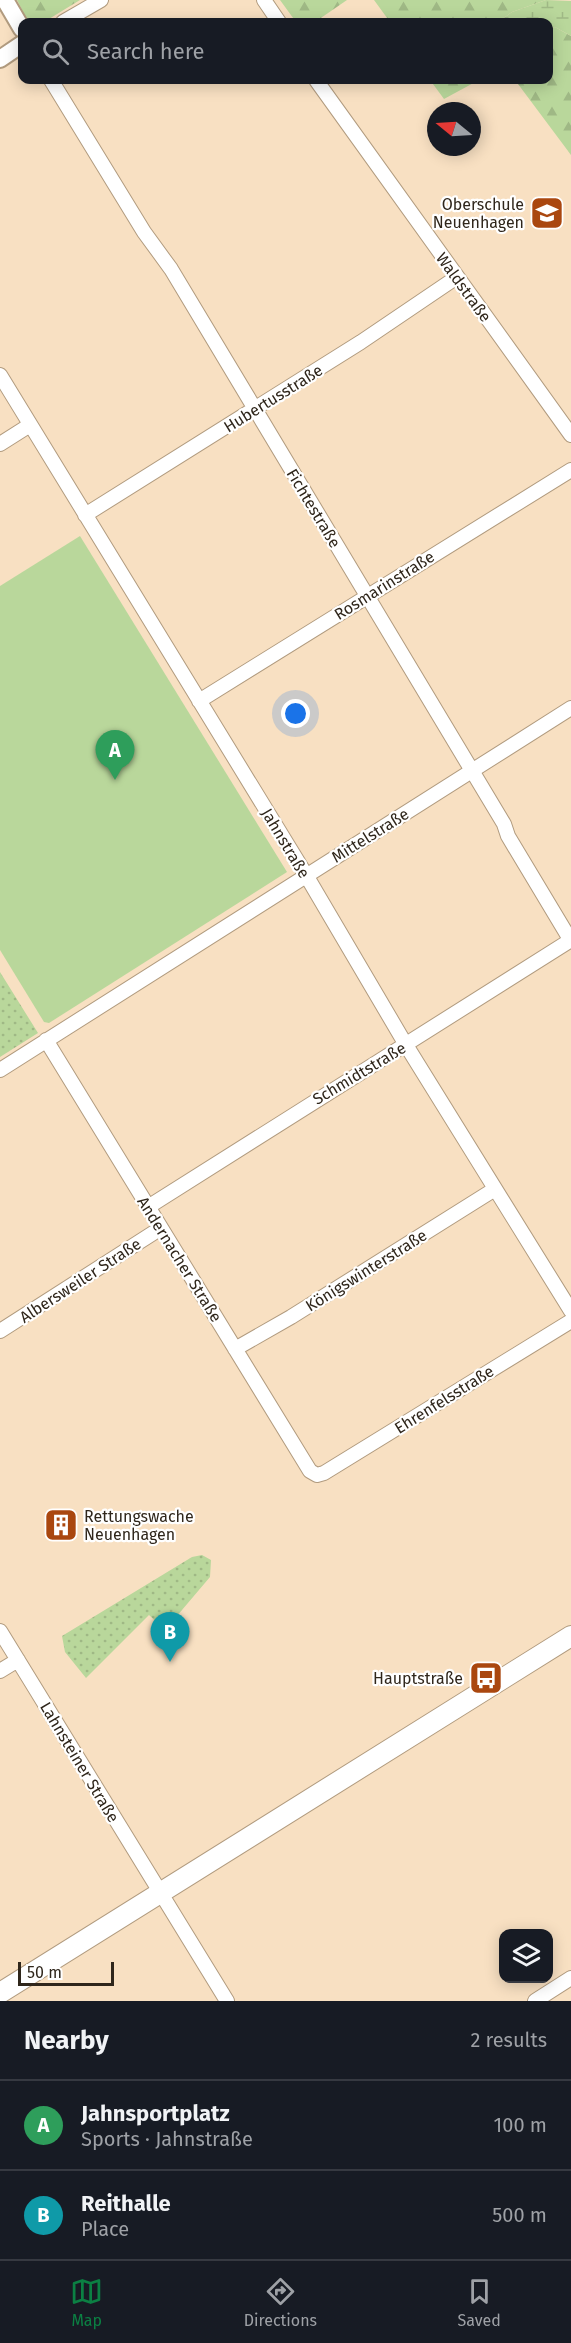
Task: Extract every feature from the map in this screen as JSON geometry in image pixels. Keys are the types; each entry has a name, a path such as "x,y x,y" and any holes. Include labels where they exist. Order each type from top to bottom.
{"main road":[{"path":"0,1993 571,1636"}],"street":[{"path":"5,0 18,22"},
{"path":"70,18 101,0"},
{"path":"264,0 276,18"},
{"path":"0,59 18,47"},
{"name":"Fichtestraße","path":"53,84 144,232 163,256 473,771 504,824 508,836 571,940"},
{"name":"Waldstraße","path":"319,84 571,435"},
{"name":"Hubertusstraße","path":"85,515 371,336 457,277"},
{"name":"Jahnstraße","path":"0,375 306,875 406,1045 571,1311"},
{"path":"0,444 30,425"},
{"name":"Rosmarinstraße","path":"199,701 571,470"},
{"name":"Mittelstraße","path":"0,1070 571,708"},
{"name":"Schmidtstraße","path":"148,1207 571,940"},
{"name":"Andernacher Straße","path":"46,1040 310,1471 317,1474"},
{"name":"Königswinterstraße","path":"235,1349 291,1317 495,1189"},
{"name":"Albersweiler Straße","path":"0,1331 161,1228"},
{"name":"Ehrenfelsstraße","path":"317,1474 324,1473 571,1321"},
{"name":"Lahnsteiner Straße","path":"0,1630 227,2001"},
{"path":"0,1671 18,1660"},
{"path":"535,2001 571,1978"}],"green space":[{"path":"17,0 80,0 51,18 26,18"},
{"path":"280,0 347,0 321,18 293,18"},
{"path":"374,0 546,0 512,12 504,18 387,18"},
{"path":"546,0 571,1 571,36 553,28 553,18 504,18 512,12"},
{"path":"553,28 571,36 571,155 518,84 553,84"},
{"path":"433,84 472,84 444,99"},
{"path":"80,536 287,872 49,1023 44,1022 0,950 0,586"},
{"path":"0,972 38,1033 0,1057"},
{"path":"202,1555 211,1560 210,1577 165,1630 149,1615 86,1678 65,1652 62,1636 192,1557"}],"place":[{"name":"Oberschule Neuenhagen","path":"547,213"},
{"name":"Jahnsportplatz","path":"115,780"},
{"name":"Rettungswache Neuenhagen","path":"61,1525"},
{"name":"Reithalle","path":"170,1662"},
{"name":"Hauptstraße","path":"486,1678"}]}
